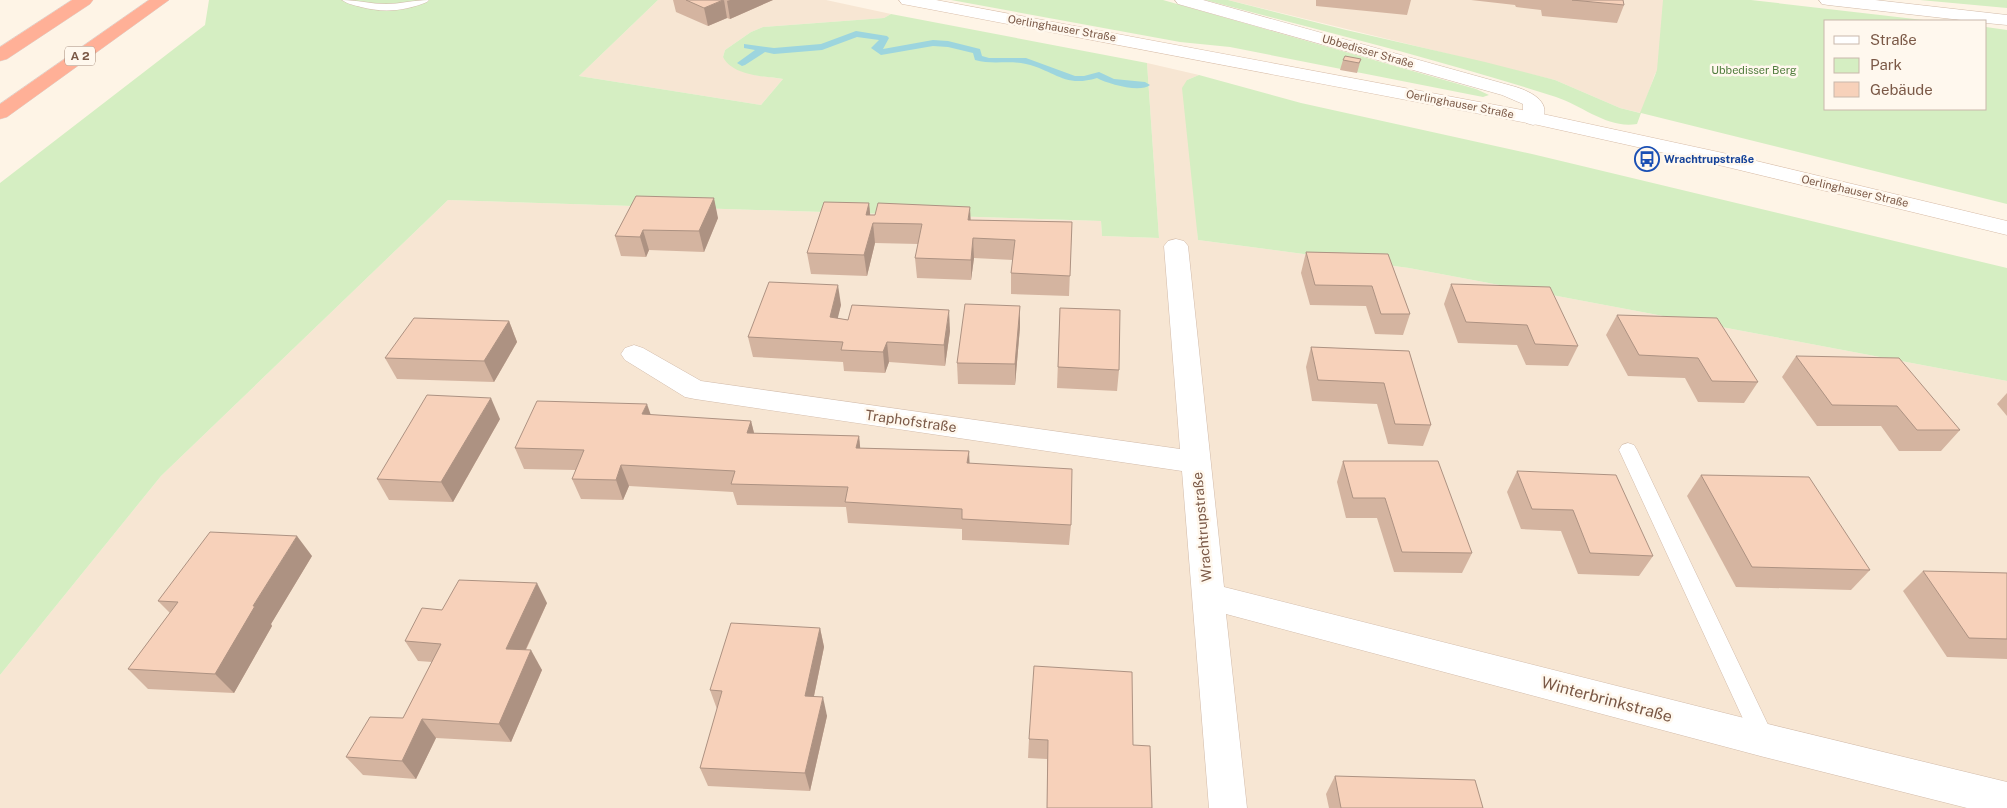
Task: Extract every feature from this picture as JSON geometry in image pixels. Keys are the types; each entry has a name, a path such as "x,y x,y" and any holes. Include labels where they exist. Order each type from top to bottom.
{"highway":[{"path":"0,55 84,0"},
{"name":"A 2","path":"0,113 160,0"}],"street":[{"name":"Oerlinghauser Straße","path":"908,0 1355,83 1632,139 2007,228"},
{"name":"Ubbedisser Straße","path":"1184,0 1510,91 1531,100 1536,108 1533,119"},
{"path":"1828,0 2007,20"},
{"name":"Wrachtrupstraße","path":"1176,246 1228,808"},
{"name":"Traphofstraße","path":"634,354 695,390 1196,462"},
{"name":"Winterbrinkstraße","path":"1208,596 1764,740 2007,800"}],"lane":[{"path":"348,0 369,7 393,8 423,0"},
{"path":"1628,450 1764,740"}],"shaded area":[{"path":"658,0 826,0 891,14 884,18 763,27 751,32 725,50 723,57 754,75 783,79 761,105 579,76"},
{"path":"1228,0 1679,0 1677,44 1655,74 1641,113 1620,108 1555,80"},
{"path":"1147,63 1199,75 1187,80 1198,240 1409,268 2007,381 2007,808 0,808 0,675 161,476 448,200 1101,221 1102,236 1159,238"}],"green space":[{"path":"209,0 658,0 579,76 761,105 783,79 741,72 723,57 725,50 751,32 763,27 884,18 891,14 1147,63 1159,238 1102,236 1101,221 448,200 161,476 0,675 0,183 205,25"},
{"path":"951,0 1163,0 1476,89 1489,95 1483,97 1230,47 1180,42"},
{"name":"Ubbedisser Berg","path":"1205,0 1228,0 1555,80 1620,108 1640,113 1657,70 1663,0 1751,0 1923,20 1824,20 1824,110 1987,110 1987,27 2007,30 2007,204 1641,113 1637,124 1626,125 1616,123 1596,116 1556,97 1381,46"},
{"path":"1920,0 2007,0 2007,8"},
{"path":"1199,75 1301,103 1532,154 2007,268 2007,381 1409,268 1198,240 1182,88 1187,80"}],"building":[{"path":"686,0 723,0 704,8"},
{"path":"1572,0 1623,0 1624,5"},
{"path":"1345,56 1361,59 1359,63 1343,60"},
{"path":"636,196 714,198 699,231 643,230 640,237 615,236"},
{"path":"824,202 869,203 866,215 875,215 878,203 970,207 968,220 1072,222 1070,276 1011,273 1015,240 973,238 971,260 915,258 922,224 873,223 864,255 807,253"},
{"path":"1306,252 1388,254 1410,314 1381,314 1372,286 1315,285"},
{"path":"769,282 838,285 830,317 848,320 852,305 949,310 944,345 887,342 883,352 841,350 843,342 748,337"},
{"path":"1451,284 1550,287 1578,346 1535,344 1527,325 1466,322"},
{"path":"965,304 1020,306 1015,364 957,363"},
{"path":"1060,308 1120,310 1119,370 1058,367"},
{"path":"1617,315 1717,318 1758,382 1712,381 1698,358 1639,355"},
{"path":"414,318 509,321 484,361 385,358"},
{"path":"1311,347 1409,351 1431,425 1395,424 1384,383 1318,380"},
{"path":"1796,356 1899,358 1960,430 1917,430 1897,406 1832,405"},
{"path":"427,395 491,398 441,482 377,479"},
{"path":"537,401 647,404 642,414 751,421 747,433 859,436 856,448 969,451 967,463 1072,469 1071,525 962,519 962,509 845,502 848,487 731,484 735,471 621,465 616,480 572,479 584,450 515,448"},
{"path":"1343,461 1438,461 1472,553 1402,552 1385,498 1353,498"},
{"path":"1517,471 1616,475 1653,556 1590,553 1573,510 1532,509"},
{"path":"1701,475 1809,477 1870,570 1752,567"},
{"path":"210,532 297,536 253,606 255,606 215,674 128,669 178,602 158,601"},
{"path":"1923,571 2007,573 2007,639 1969,638"},
{"path":"459,580 537,583 506,649 531,650 499,724 422,719 402,761 346,757 370,717 403,718 441,644 405,641 422,608 442,610"},
{"path":"731,623 820,628 805,696 823,697 805,773 700,768 722,691 710,690"},
{"path":"1034,666 1132,672 1133,745 1150,746 1152,808 1047,808 1048,740 1029,739"},
{"path":"1335,776 1475,780 1483,808 1341,808"}],"waterway":[{"path":"747,46 774,51 822,47 856,34 884,38 882,43 876,48 881,52 933,43 948,44 977,51 978,58 988,61 1026,61 1074,79 1086,79 1099,75 1112,82 1145,85"},
{"path":"742,63 763,49"}],"place":[{"name":"Wrachtrupstraße","path":"1647,159"}]}
